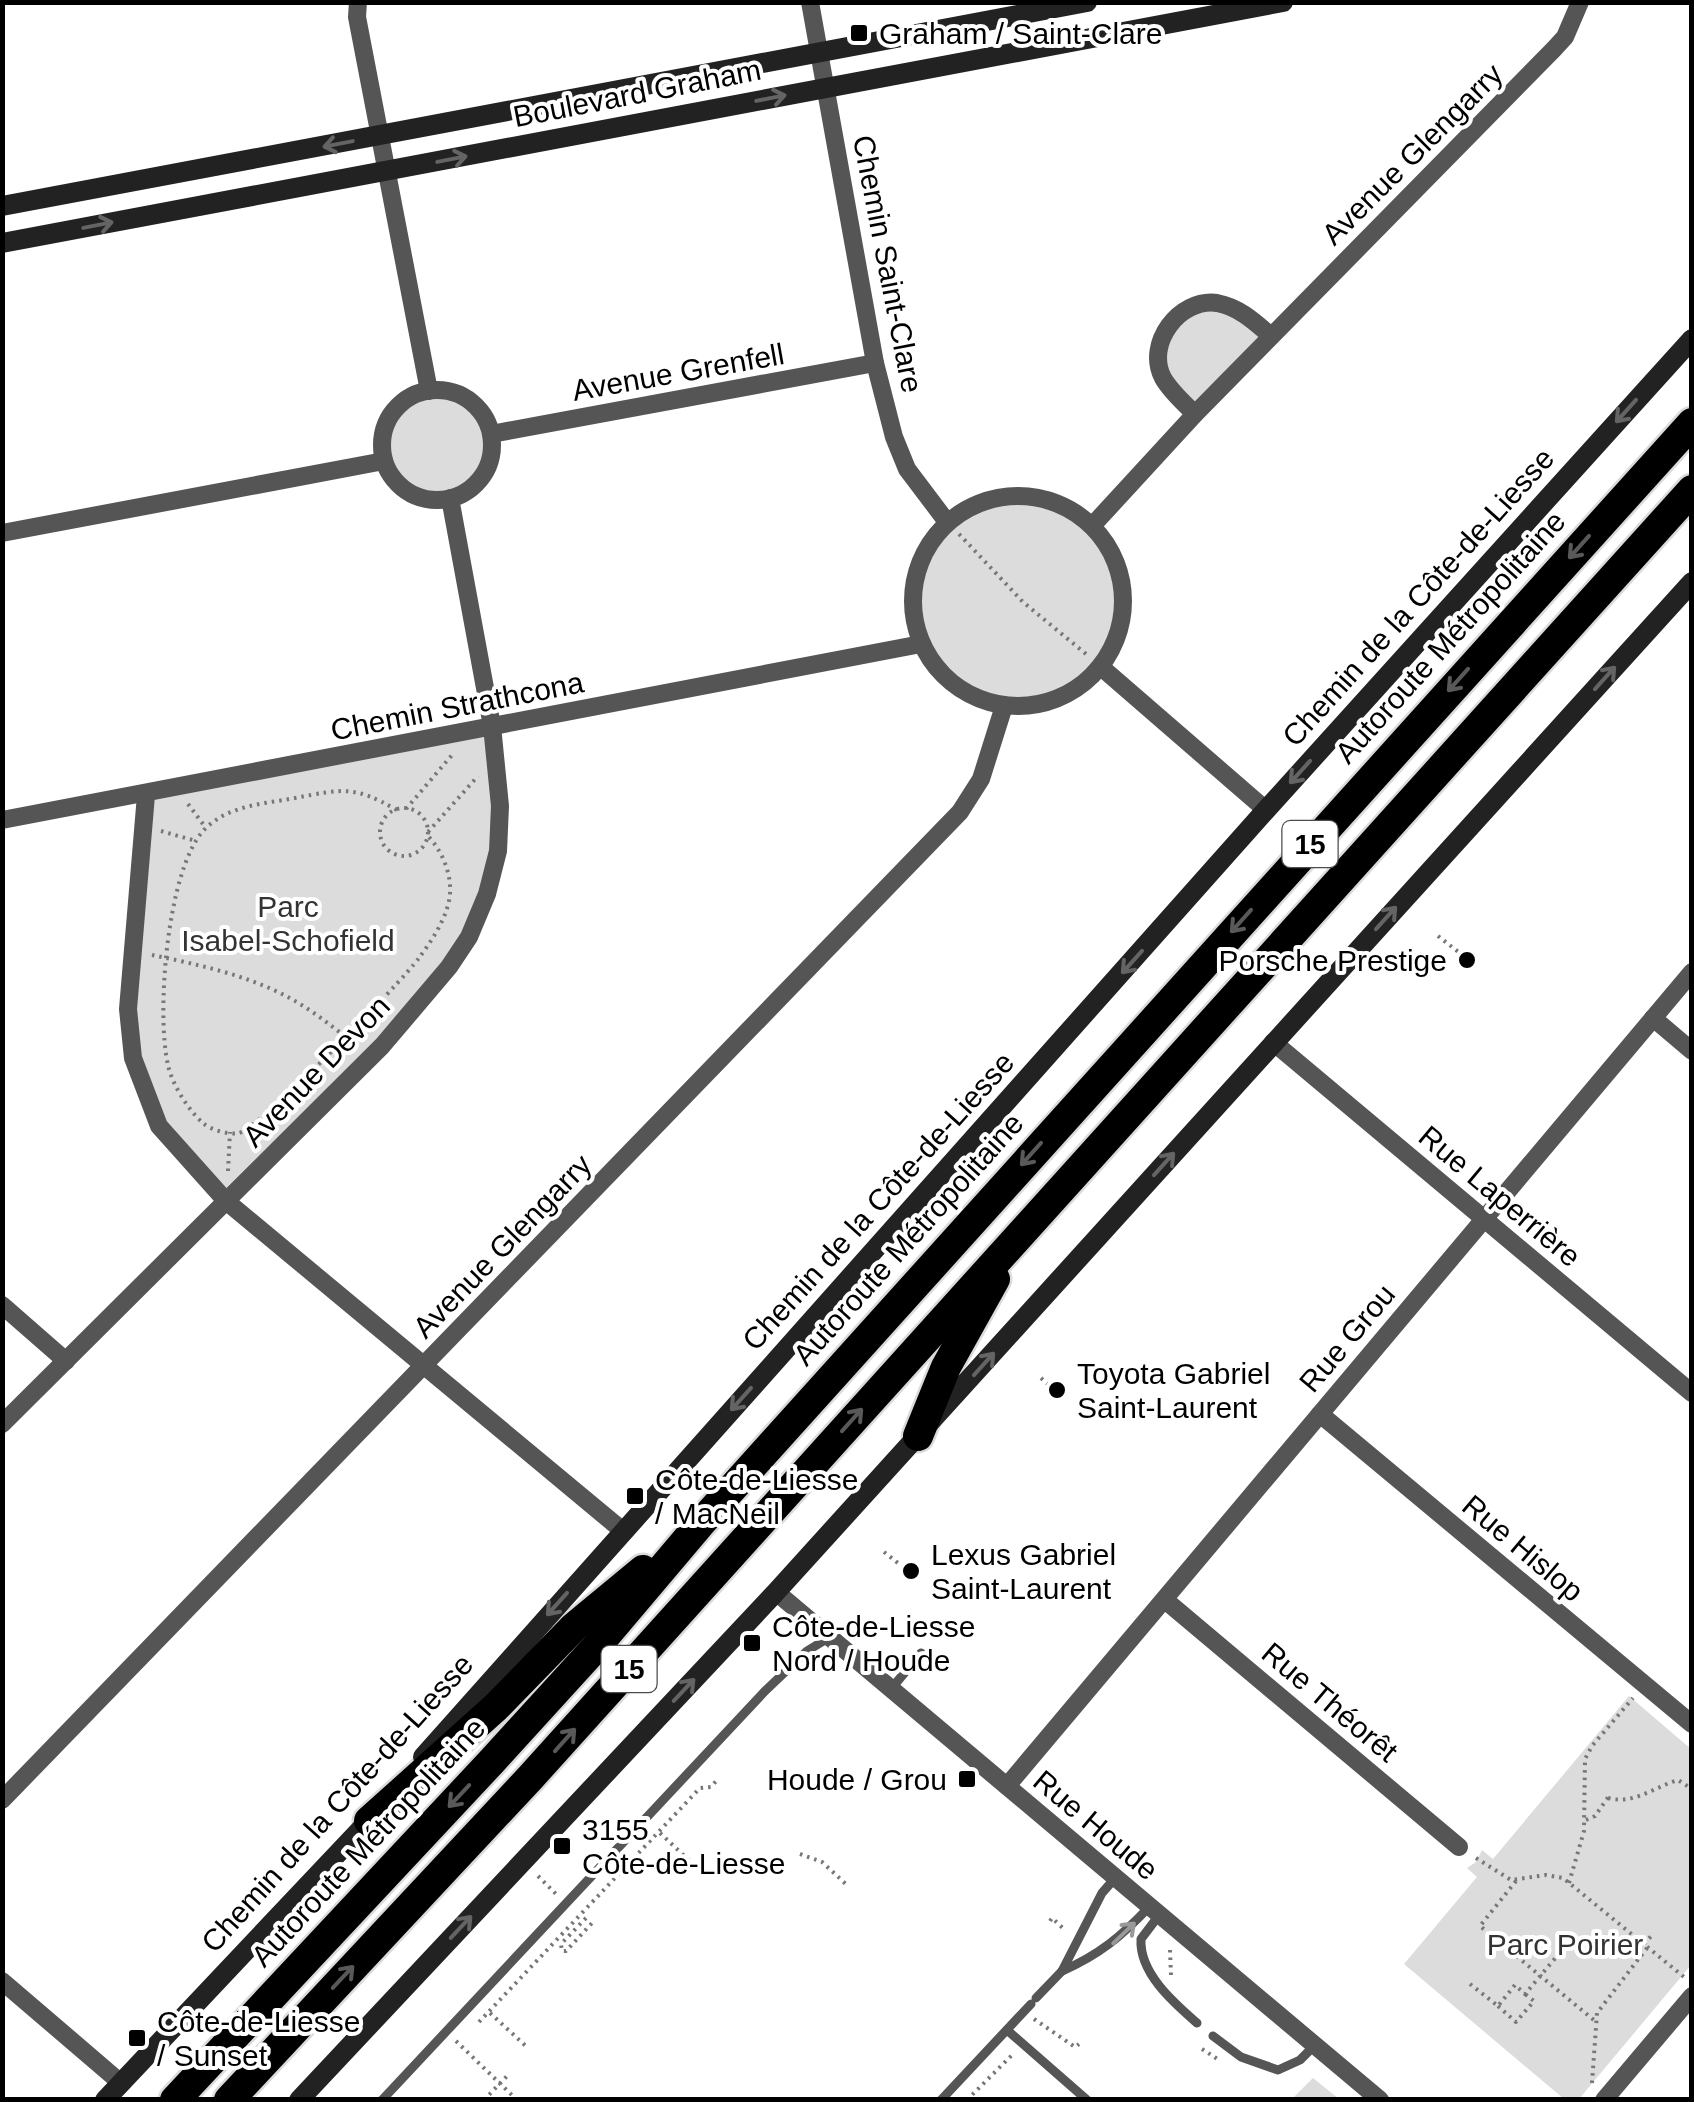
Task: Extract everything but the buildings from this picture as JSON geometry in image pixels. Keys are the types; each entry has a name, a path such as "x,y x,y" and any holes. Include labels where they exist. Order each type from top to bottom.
{"highway":[{"name":"Autoroute Métropolitaine","path":"175,2100 596,1647 700,1524 1692,423"},
{"name":"15","path":"229,2100 530,1778 1692,490"},
{"path":"918,1436 946,1368 1021,1232"},
{"path":"369,1821 496,1707 574,1626 700,1524"}],"main road":[{"name":"Boulevard Graham","path":"2,206 1087,2"},
{"name":"Boulevard Graham","path":"2,243 1232,7 1283,2"},
{"name":"Chemin de la Côte-de-Liesse","path":"105,2100 369,1821 503,1664 1692,339"},
{"path":"300,2099 776,1592 1692,582"}],"street":[{"path":"358,2 357,17 428,391"},
{"name":"Chemin Saint-Clare","path":"810,2 875,363 894,437 907,469 948,522"},
{"name":"Avenue Glengarry","path":"1092,526 1271,336 1554,49 1565,37 1580,2"},
{"path":"1196,414 1161,374 1160,345 1172,322 1185,310 1213,302 1250,317 1271,336"},
{"name":"Avenue Grenfell","path":"491,434 875,363"},
{"path":"428,391 464,397 481,412 491,434 492,452 480,479 472,488 450,498 424,498 410,492 398,483 384,461 382,438 391,414 406,400 428,391"},
{"path":"2,533 384,461"},
{"path":"1004,496 1036,497 1066,507 1092,526 1107,544 1122,586 1124,607 1116,642 1101,667 1082,685 1055,700 1032,706 1004,706 979,699 950,682 933,665 913,617 913,588 922,556 948,522 974,504 1004,496"},
{"name":"Avenue Devon","path":"2,1424 371,1058 449,967 469,937 487,894 498,852 500,806 496,758 482,728 450,498"},
{"name":"Chemin Strathcona","path":"2,820 921,644"},
{"path":"1101,667 1266,810"},
{"name":"Avenue Glengarry","path":"2,1800 960,812 981,779 1004,706"},
{"path":"146,795 128,1010 133,1058 158,1126 226,1201 426,1364 622,1532"},
{"name":"Rue Grou","path":"1008,1786 1692,972"},
{"path":"1653,1018 1692,1050"},
{"name":"Rue Laperrière","path":"1273,1042 1692,1393"},
{"path":"2,1305 66,1361"},
{"name":"Rue Hislop","path":"1320,1414 1692,1724"},
{"name":"Rue Houde","path":"776,1592 1380,2100"},
{"name":"Rue Théorêt","path":"1166,1600 1459,1847"},
{"path":"2,1981 121,2083"},
{"path":"1598,2094 1692,1996"}],"lane":[{"path":"382,2100 765,1691 808,1651 830,1637"},
{"path":"891,1689 920,1654"},
{"path":"941,2100 1062,1970 1102,1894 1116,1878"},
{"path":"1062,1970 1096,1956 1155,1910"},
{"path":"1155,1910 1141,1939 1142,1957 1175,2006 1197,2023"},
{"path":"1007,2030 1087,2100"},
{"path":"1213,2036 1232,2053 1274,2070 1295,2063 1315,2045"}],"path":[{"path":"948,522 1024,602 1101,667"},
{"path":"406,809 482,728"},
{"path":"396,810 357,790 336,790 226,812 196,840 179,878 167,958 162,1035 168,1070 187,1104 204,1124 240,1132 265,1115 417,961 449,903 449,873 438,847 428,834 419,814 396,810 384,819 380,833 391,852 413,854 420,850 428,834 496,758"},
{"path":"176,789 206,828"},
{"path":"144,827 196,840"},
{"path":"1438,936 1461,954"},
{"path":"133,951 283,994 316,1013 371,1058"},
{"path":"226,1201 230,1132"},
{"path":"1042,1378 1050,1386"},
{"path":"884,1552 903,1567"},
{"path":"1569,1883 1585,1820 1585,1760 1592,1746 1634,1697"},
{"path":"517,2100 458,2044 700,1788 718,1780"},
{"path":"1585,1820 1595,1816 1609,1797 1622,1801 1636,1798 1678,1780 1692,1789"},
{"path":"658,1831 696,1867"},
{"path":"1573,1837 1582,1837"},
{"path":"800,1854 822,1862 848,1886"},
{"path":"1476,1858 1505,1878 1563,1878 1684,1977"},
{"path":"536,1875 554,1892"},
{"path":"1516,1880 1480,1926 1595,2021"},
{"path":"582,1914 593,1924 566,1951 562,1950 561,1944 582,1914"},
{"path":"1050,1920 1071,1936"},
{"path":"1598,2094 1595,2021 1599,2008 1654,1933"},
{"path":"1492,1948 1498,1942"},
{"path":"1170,1950 1174,1982"},
{"path":"1525,1994 1557,1956"},
{"path":"1470,1984 1516,2022 1534,2002 1515,1985 1498,2006"},
{"path":"488,2012 528,2048"},
{"path":"1037,2022 1075,2048 1079,2044"},
{"path":"967,2100 1011,2056"},
{"path":"484,2100 508,2075"}],"green space":[{"path":"1213,302 1271,336 1195,414 1158,357 1164,333"},
{"path":"437,390 458,395 476,406 487,424 492,445 487,466 476,484 458,495 437,500 416,495 398,484 387,466 382,445 387,424 398,406 416,395"},
{"path":"1018,496 1058,504 1092,527 1115,561 1123,601 1115,641 1092,675 1058,698 1018,706 978,698 944,675 921,641 913,601 921,561 944,527 978,504"},
{"name":"Parc Isabel-Schofield","path":"492,726 498,851 449,967 226,1201 159,1126 128,1009 146,795"},
{"name":"Parc Poirier","path":"1629,1696 1691,1749 1691,1965 1579,2099 1564,2099 1404,1964 1477,1877 1467,1868 1476,1862 1482,1850 1493,1859"},
{"path":"1313,2078 1339,2099 1292,2099"}],"place":[{"name":"Graham / Saint-Clare","path":"859,33"},
{"name":"Porsche Prestige","path":"1467,960"},
{"name":"Toyota Gabriel Saint-Laurent","path":"1057,1390"},
{"name":"Côte-de-Liesse / MacNeil","path":"635,1496"},
{"name":"Lexus Gabriel Saint-Laurent","path":"911,1571"},
{"name":"Côte-de-Liesse Nord / Houde","path":"752,1643"},
{"name":"Houde / Grou","path":"967,1779"},
{"name":"3155 Côte-de-Liesse","path":"562,1846"},
{"name":"Côte-de-Liesse / Sunset","path":"137,2038"}]}
